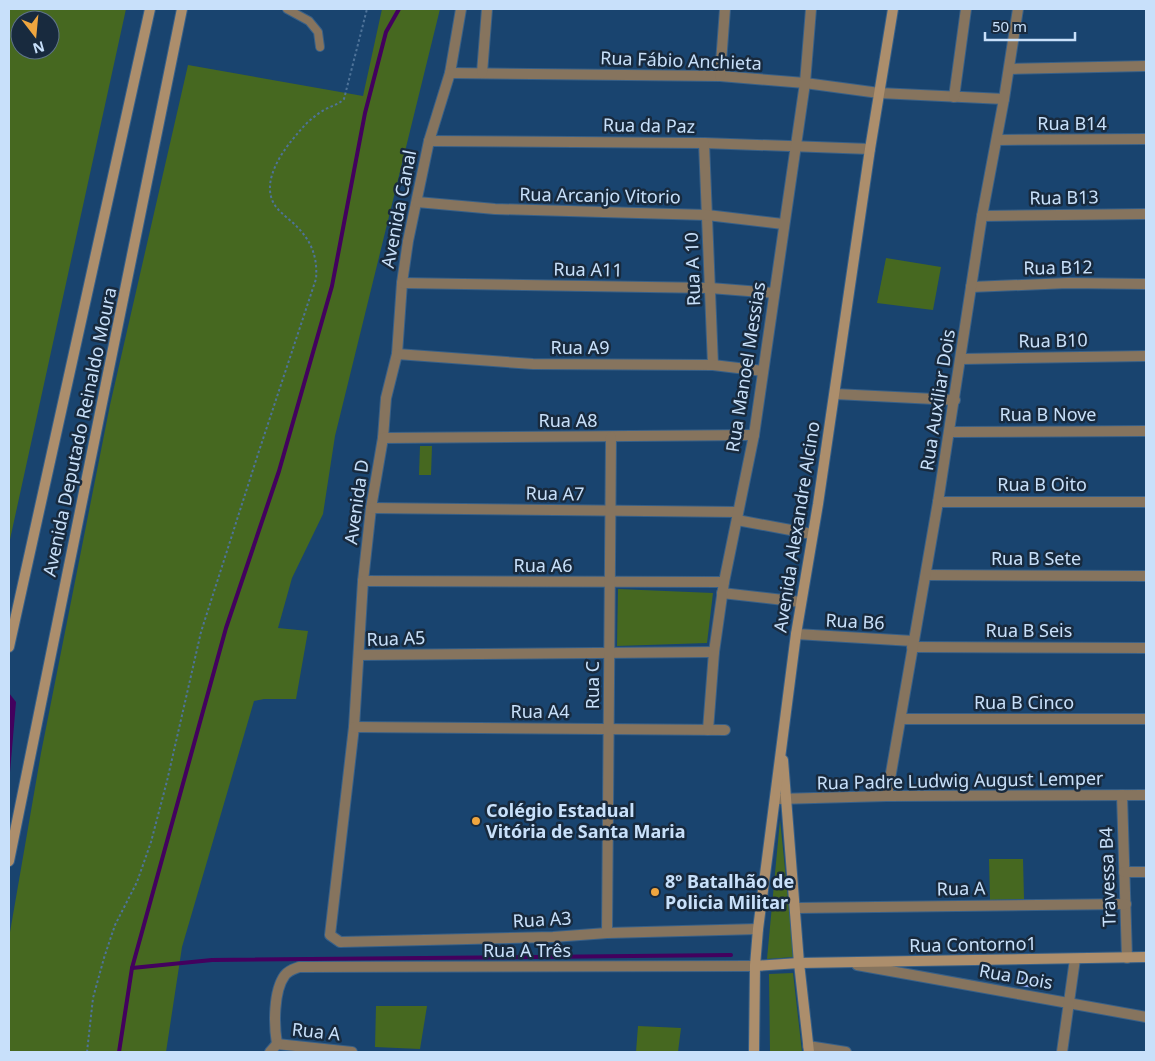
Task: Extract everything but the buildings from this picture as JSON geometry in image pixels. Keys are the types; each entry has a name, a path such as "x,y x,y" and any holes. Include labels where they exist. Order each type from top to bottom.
{"street":[{"name":"Avenida Deputado Reinaldo Moura","path":"9,647 150,9"},
{"name":"Avenida Deputado Reinaldo Moura","path":"9,861 182,9"},
{"name":"Avenida Canal","path":"397,354 402,283 408,241 429,141 450,73 461,9"},
{"path":"450,73 482,73 487,9"},
{"path":"720,76 725,9"},
{"name":"Rua Manoel Messias","path":"708,730 714,652 723,588 754,434 804,83 812,9"},
{"name":"Avenida Alexandre Alcino","path":"754,1052 758,929 781,744 796,634 835,394 870,149 893,9"},
{"path":"954,97 966,9"},
{"name":"Rua Auxiliar Dois","path":"887,796 950,432 982,216 997,140 1018,9"},
{"path":"1009,69 1146,66"},
{"name":"Rua Fábio Anchieta","path":"482,73 720,76 804,83 879,93 1004,99"},
{"name":"Rua B14","path":"997,140 1146,139"},
{"name":"Rua da Paz","path":"429,141 704,143 870,149"},
{"name":"Rua A 10","path":"704,143 713,365"},
{"name":"Rua Arcanjo Vitorio","path":"417,202 495,209 707,215 783,224"},
{"name":"Rua B13","path":"982,216 1146,214"},
{"name":"Rua A11","path":"402,283 710,288 774,293"},
{"name":"Rua B12","path":"971,287 1068,283 1146,284"},
{"name":"Rua A9","path":"397,354 532,364 713,365 763,371"},
{"name":"Avenida D","path":"359,655 363,581 371,508 383,438 386,398 397,354"},
{"name":"Rua B10","path":"961,359 1146,356"},
{"path":"835,394 955,400"},
{"name":"Rua B Nove","path":"950,432 1146,431"},
{"name":"Rua A8","path":"383,438 754,434"},
{"name":"Rua C","path":"607,933 611,437"},
{"name":"Rua B Oito","path":"938,502 1146,502"},
{"name":"Rua A7","path":"371,508 611,511 738,516 812,534"},
{"name":"Rua B Sete","path":"926,575 1146,576"},
{"name":"Rua A6","path":"363,581 610,582 723,588 801,602"},
{"name":"Rua B6","path":"796,634 913,644"},
{"name":"Rua B Seis","path":"913,644 1146,648"},
{"name":"Rua A5","path":"330,935 354,727 359,655 714,652"},
{"name":"Rua B Cinco","path":"901,719 1146,719"},
{"name":"Rua A4","path":"354,727 725,730"},
{"path":"781,744 796,908 799,963 809,1049 846,1052"},
{"name":"Travessa B4","path":"1122,795 1127,958"},
{"name":"Rua Padre Ludwig August Lemper","path":"774,799 887,796 1146,795"},
{"path":"1124,872 1146,872"},
{"name":"Rua A","path":"796,908 1126,904"},
{"name":"Rua A3","path":"330,935 340,942 553,937 607,933 758,929"},
{"name":"Rua Contorno1","path":"756,966 799,963 1146,957"},
{"path":"1062,1052 1075,959"},
{"name":"Rua Dois","path":"850,963 1146,1017"},
{"name":"Rua A Três","path":"274,1048 275,1016 280,986 285,975 299,967 756,966"},
{"name":"Rua A","path":"274,1048 352,1052"}],"lane":[{"path":"287,9 309,21 318,32 320,47"}],"path":[{"path":"87,1052 93,998 104,958 115,925 137,882 152,842 201,632 316,279 313,247 299,228 274,203 270,192 270,181 275,167 298,132 315,116 335,106 344,98 367,9"}],"green space":[{"path":"9,9 126,9 9,544"},
{"path":"382,9 440,9 335,436 323,514 292,578 278,628 308,631 296,699 264,699 254,701 182,947 166,1052 9,1052 9,938 41,753 110,405 188,65 363,96"},
{"path":"886,258 941,267 933,310 877,303"},
{"path":"420,446 432,446 431,475 419,475"},
{"path":"618,589 713,593 707,643 617,646"},
{"path":"780,820 794,957 767,959"},
{"path":"989,859 1023,859 1024,899 990,900"},
{"path":"793,973 802,1052 770,1052 769,974"},
{"path":"376,1006 427,1006 420,1049 375,1047"},
{"path":"638,1026 681,1028 678,1052 636,1052"}],"shaded area":[{"path":"9,693 16,702 9,784"}],"waterway":[{"path":"119,1052 132,968 226,628 279,471 332,286 365,113 386,32 399,9"},
{"path":"132,968 212,960 731,955"}],"place":[{"name":"Colégio Estadual Vitória de Santa Maria","path":"476,821"},
{"name":"8º Batalhão de Policia Militar","path":"655,892"}]}
